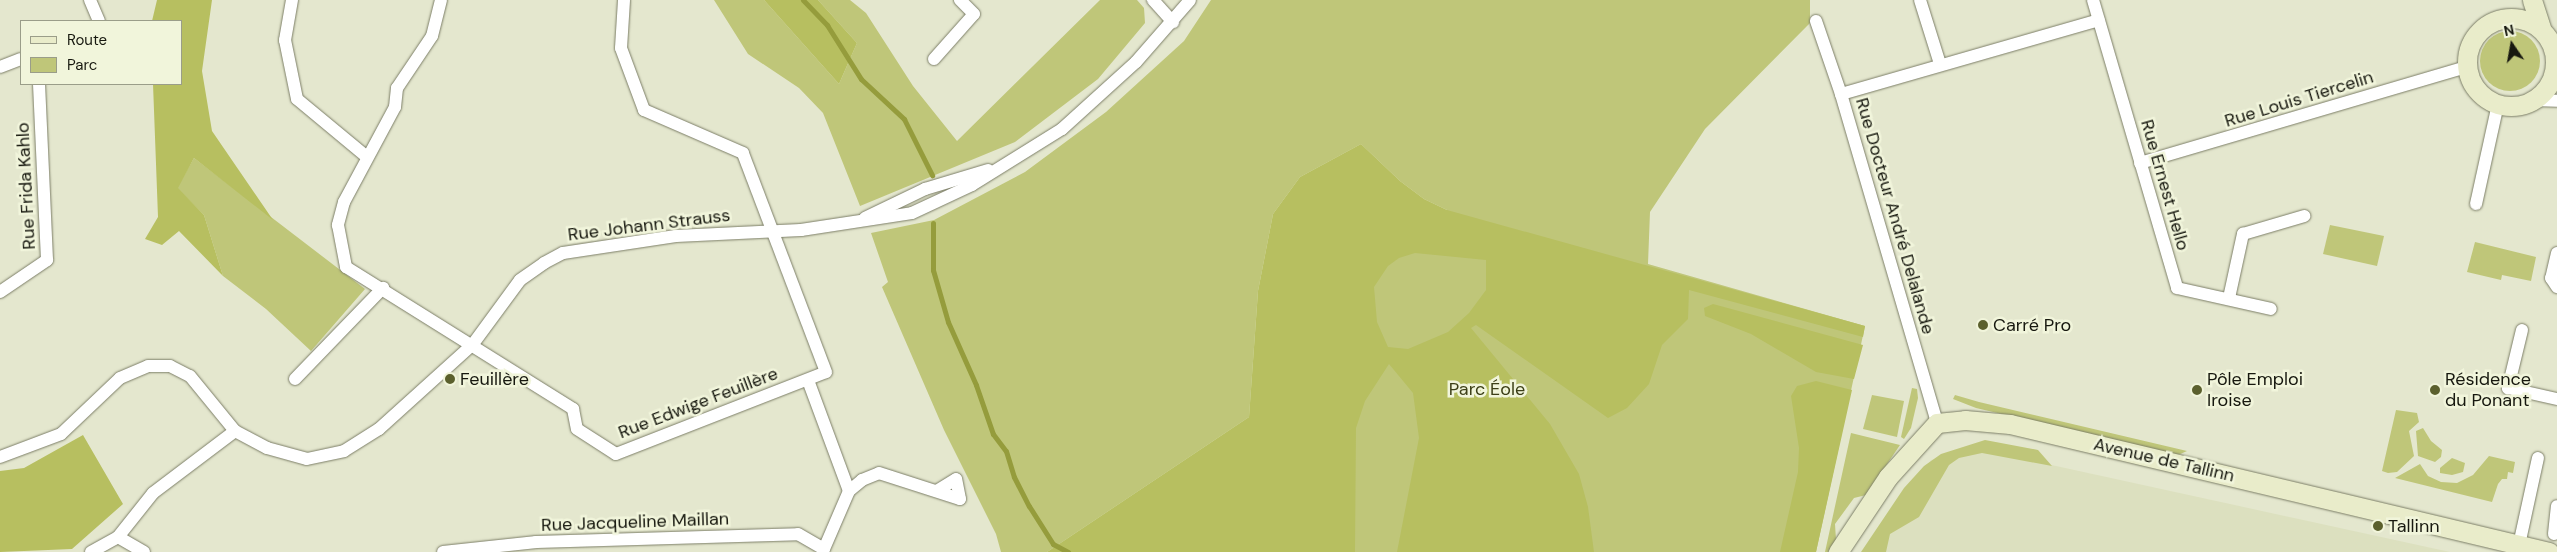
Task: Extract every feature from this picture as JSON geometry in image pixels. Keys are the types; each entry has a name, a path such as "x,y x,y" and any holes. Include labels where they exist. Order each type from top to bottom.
{"street":[{"path":"90,0 99,20"},
{"path":"292,0 285,40 297,99 367,157"},
{"path":"441,0 432,36 397,88 395,108 344,202 338,225 346,267 384,288 473,344"},
{"path":"624,0 621,48 644,110 743,153 770,230"},
{"path":"934,59 974,14 960,0"},
{"path":"1152,0 1173,22"},
{"name":"Rue Johann Strauss","path":"235,431 267,448 307,459 344,451 380,428 473,344 520,280 563,253 676,236 801,230 853,223 925,189 996,168 1062,130 1136,62 1173,22 1190,0"},
{"path":"1920,0 1940,64"},
{"name":"Rue Ernest Hello","path":"2093,0 2177,288 2229,298 2271,309"},
{"path":"2498,19 2506,0"},
{"path":"2532,0 2541,28"},
{"path":"2520,18 2541,28 2548,36 2556,57 2555,73 2549,94 2516,106 2498,104 2480,94 2467,66 2471,42 2482,28 2498,19 2520,18"},
{"path":"1841,94 1940,64 2099,20"},
{"name":"Rue Docteur André Delalande","path":"1816,21 1841,94 1937,423"},
{"path":"0,67 20,59"},
{"name":"Rue Louis Tiercelin","path":"2140,163 2467,66"},
{"name":"Rue Frida Kahlo","path":"0,292 47,260 39,85"},
{"path":"2476,204 2498,104"},
{"path":"2229,298 2244,234 2304,216"},
{"name":"Rue Edwige Feuillère","path":"473,344 573,409 577,429 616,454 826,372 770,230"},
{"path":"2557,253 2551,278 2557,288"},
{"path":"295,379 384,288"},
{"path":"2522,330 2508,388 2557,399"},
{"path":"0,457 61,434 120,378 148,366 170,366 190,376 235,431 153,494 118,537 91,552"},
{"path":"808,380 849,491 862,480 879,473 937,491"},
{"name":"Avenue de Tallinn","path":"1937,423 1965,420 2010,424 2548,552"},
{"path":"1838,552 1888,477 1937,423"},
{"path":"2518,545 2538,458"},
{"name":"Rue Jacqueline Maillan","path":"443,552 536,542 798,534 828,551 849,491"},
{"path":"2554,534 2557,506"},
{"path":"118,537 144,552"}],"shaded area":[{"path":"1973,450 2019,458 2450,552 1868,552 1931,460"}],"green space":[{"path":"157,0 212,0 202,71 212,131 273,220 194,158 178,188 204,215 223,276 179,231 162,245 145,239 158,217 153,85 182,85 182,20 152,20"},
{"path":"714,0 764,0 839,84 857,43 818,0 850,0 866,13 913,86 957,141 1100,0 1137,0 1144,8 1145,23 1098,79 1015,142 860,206 823,113 799,88 748,54"},
{"path":"764,0 818,0 857,43 839,84"},
{"name":"Parc Éole","path":"1211,0 1810,0 1810,23 1705,129 1650,212 1648,264 1865,326 1816,552 1323,552 1347,279 1447,210 1424,199 1400,181 1361,144 1300,177 1273,214 1258,291 1249,417 1047,552 1001,552 996,534 944,430 882,287 888,282 871,233 934,220 1025,172 1106,112 1184,41"},
{"path":"2504,31 2516,31 2527,36 2535,44 2540,55 2538,73 2527,86 2516,91 2504,91 2493,86 2485,78 2480,67 2480,55 2485,44 2493,36"},
{"name":"Parc Éole","path":"1361,144 1400,181 1424,199 1447,210 1865,326 1863,337 1689,290 1688,319 1662,345 1649,384 1627,408 1608,418 1476,325 1471,328 1550,424 1579,474 1588,507 1594,552 1397,552 1419,438 1413,393 1389,364 1365,401 1356,428 1355,552 1047,552 1249,417 1258,291 1273,214 1300,177","holes":["1415,253 1486,260 1486,290 1469,313 1448,332 1408,349 1388,347 1377,322 1374,287 1388,266 1399,258"]},
{"path":"194,158 365,289 311,351 266,309 223,276 204,215 177,188"},
{"path":"2330,225 2384,236 2377,266 2323,254"},
{"path":"2475,242 2536,257 2531,281 2502,275 2501,280 2467,272"},
{"path":"1713,304 1863,345 1854,379 1816,372 1751,334 1705,316 1704,308"},
{"path":"1816,381 1852,390 1816,552 1780,552 1798,472 1799,448 1791,396 1797,386"},
{"path":"1912,388 1917,389 1918,398 1911,428 1904,439 1901,437"},
{"path":"1872,395 1904,401 1897,437 1863,429"},
{"path":"1955,395 2187,451 2178,455 1976,408 1953,399"},
{"path":"2396,410 2417,413 2419,422 2409,431 2414,456 2397,472 2388,473 2382,471"},
{"path":"2423,428 2431,441 2442,450 2441,457 2435,462 2418,456 2416,431"},
{"path":"1851,433 1900,445 1866,495 1854,498 1835,524 1836,540 1828,552 1825,552"},
{"path":"83,435 123,504 72,549 0,552 0,471 24,468"},
{"path":"1985,440 2038,450 2052,466 1982,453 1959,458 1949,465 1919,517 1890,534 1886,552 1861,552 1904,488 1924,466 1941,454"},
{"path":"2489,456 2515,462 2513,473 2508,472 2507,479 2502,479 2498,484 2492,502 2395,478 2420,464 2428,476 2441,482 2457,483 2473,475"},
{"path":"2452,458 2465,463 2463,472 2452,475 2440,473 2440,468"}],"waterway":[{"path":"803,0 827,25 861,79 904,119 932,175"},
{"path":"933,223 933,270 948,322 976,385 993,434 1006,451 1014,477 1029,506 1053,544 1068,552"}],"place":[{"name":"Carré Pro","path":"1983,325"},
{"name":"Feuillère","path":"450,379"},
{"name":"Pôle Emploi Iroise","path":"2197,390"},
{"name":"Résidence du Ponant","path":"2435,390"},
{"name":"Tallinn","path":"2378,526"}]}
